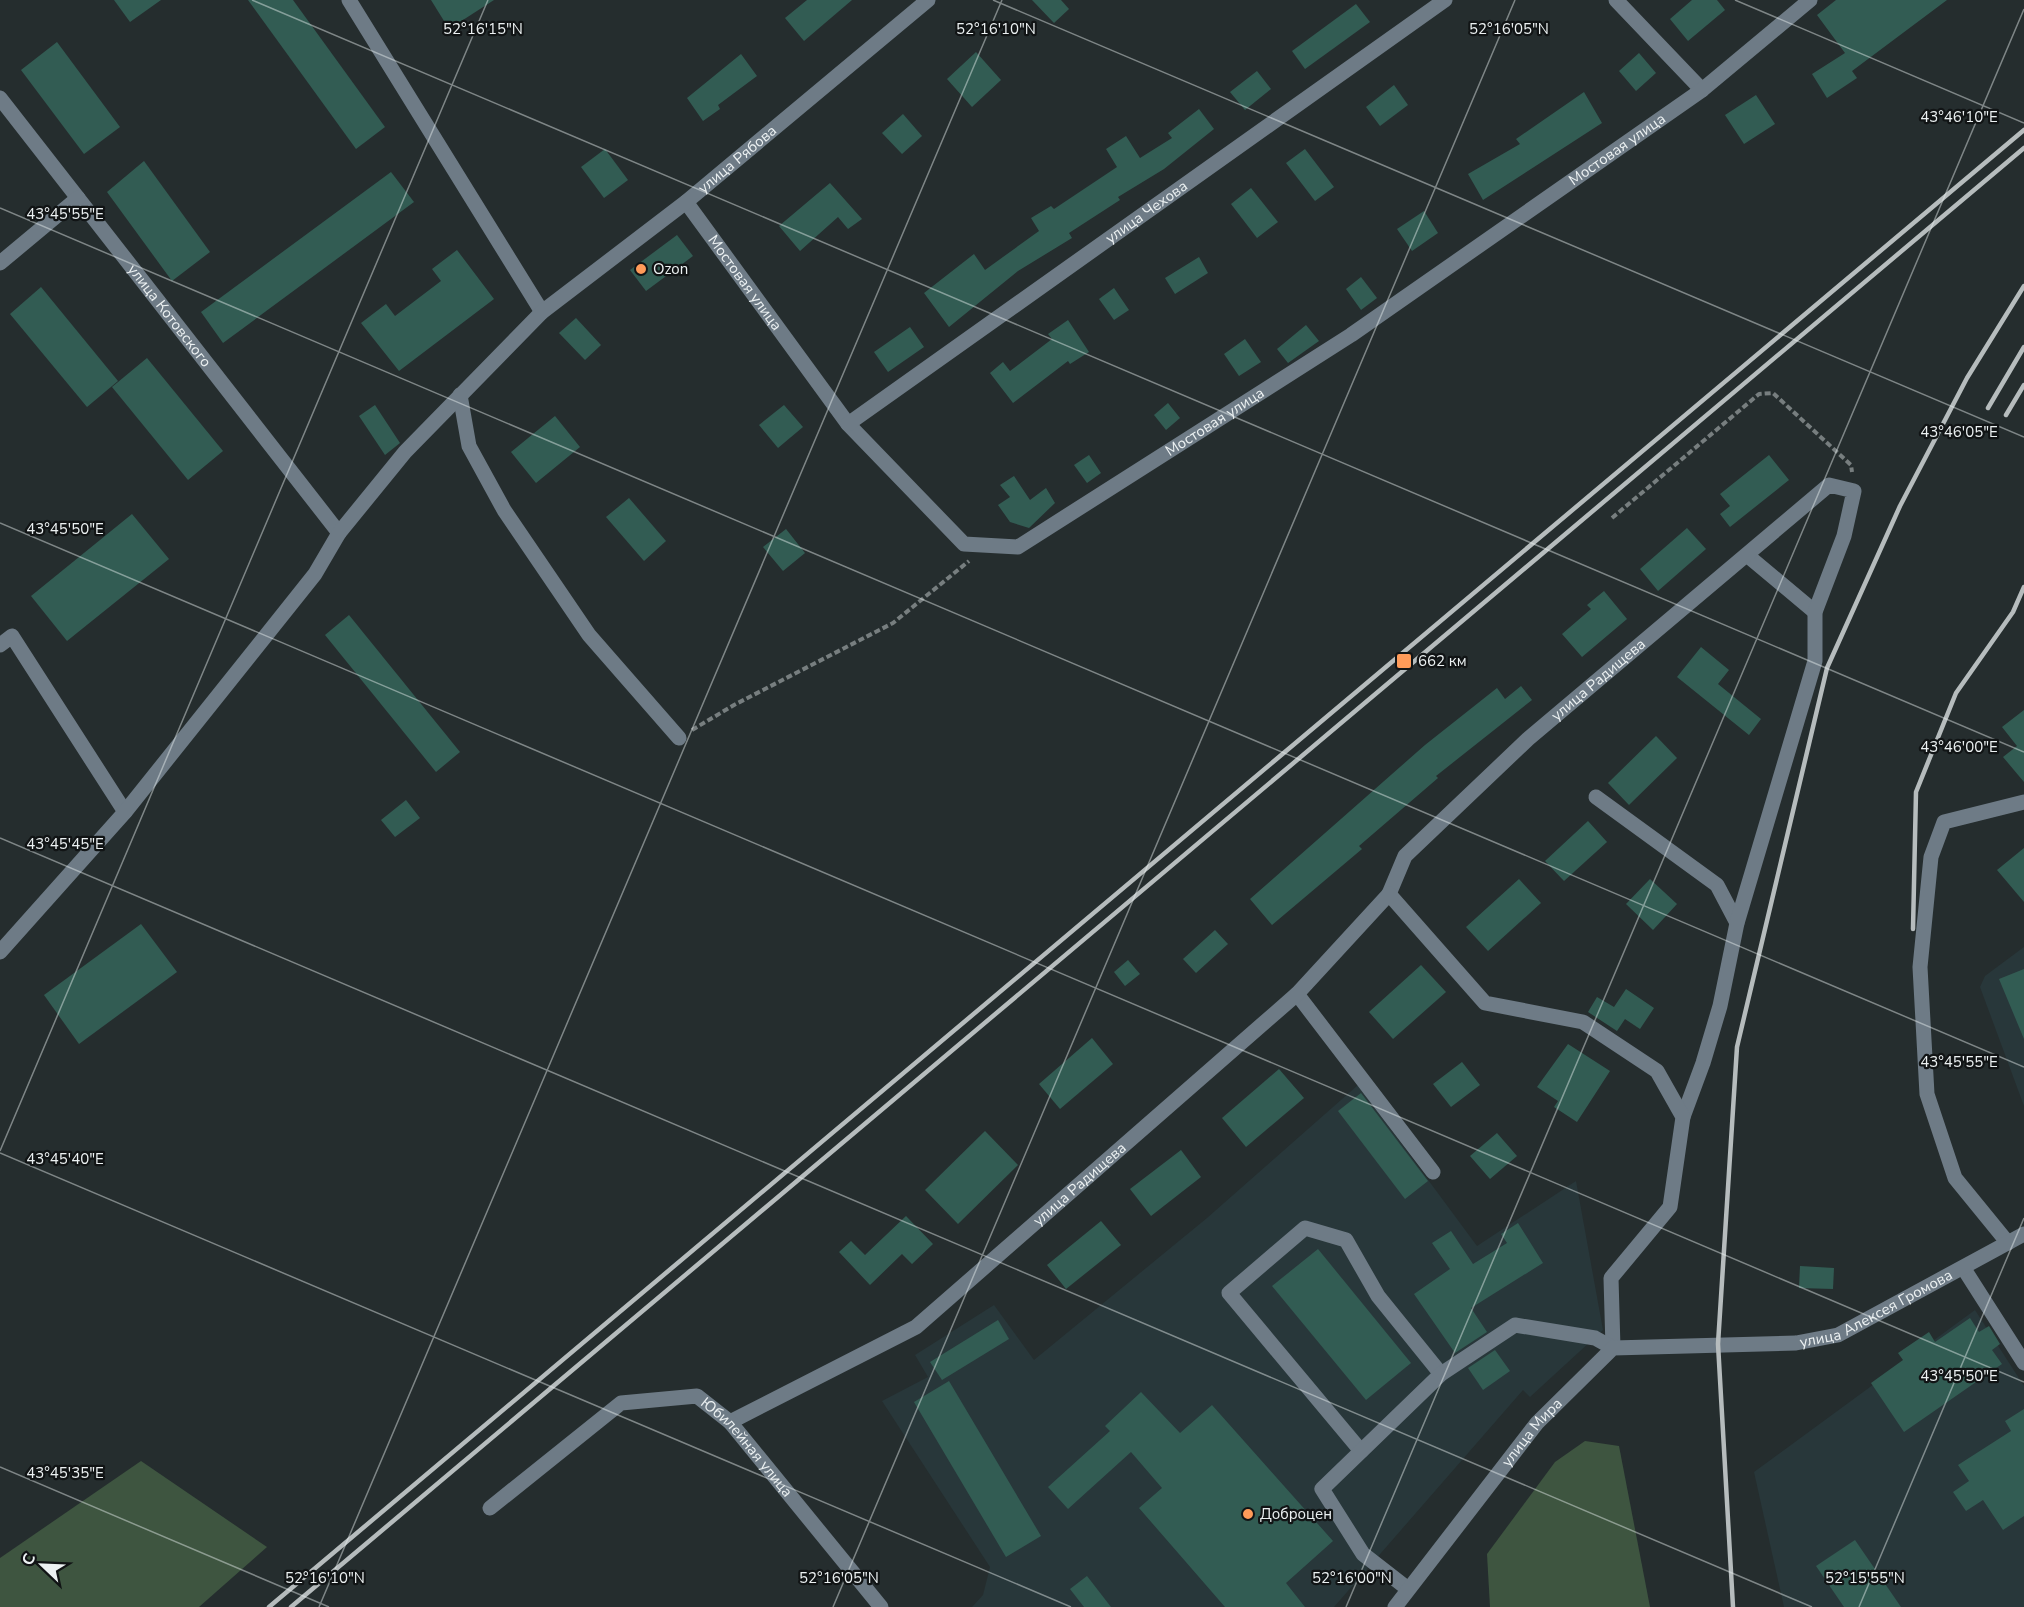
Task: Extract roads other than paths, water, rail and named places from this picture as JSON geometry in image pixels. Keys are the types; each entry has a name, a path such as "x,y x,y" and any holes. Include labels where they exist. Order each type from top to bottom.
{"street":[{"path":"349,0 542,312"},
{"name":"улица Рябова","path":"0,952 124,812 315,574 339,533 405,452 460,395 542,312 686,202 928,0"},
{"name":"улица Чехова","path":"848,424 1445,0"},
{"path":"1617,0 1702,90"},
{"name":"Мостовая улица","path":"686,202 848,424 964,544 1018,547 1351,335 1702,90 1810,0"},
{"name":"улица Котовского","path":"0,98 339,533"},
{"path":"0,263 78,198"},
{"path":"460,395 469,446 504,510 589,635 679,738"},
{"name":"улица Радищева","path":"730,1422 916,1327 1297,994 1389,894 1405,856 1528,739 1829,485 1854,491 1844,536 1815,612"},
{"path":"1612,1348 1611,1278 1670,1207 1683,1117 1703,1063 1720,1006 1737,923 1815,661 1815,612 1748,555"},
{"path":"0,645 12,636 124,812"},
{"path":"1596,797 1717,885 1737,923"},
{"path":"2008,1243 1955,1178 1927,1094 1920,967 1931,857 1944,822 2024,802"},
{"path":"1389,894 1485,1003 1582,1022 1657,1071 1683,1117"},
{"path":"1297,994 1433,1172"},
{"path":"1361,1451 1229,1293 1305,1228 1346,1239 1378,1296 1442,1374"},
{"name":"улица Алексея Громова","path":"1612,1348 1796,1343 1838,1335 1964,1269 2024,1234"},
{"path":"1964,1269 2024,1363"},
{"path":"1408,1589 1364,1554 1322,1489 1442,1374 1515,1325 1595,1338 1612,1348"},
{"name":"улица Мира","path":"1395,1607 1537,1424 1612,1348"},
{"name":"Юбилейная улица","path":"490,1508 621,1403 697,1396 730,1422 881,1607"}],"railway":[{"path":"269,1607 2024,130"},
{"path":"291,1607 2024,148"},
{"path":"1733,1607 1718,1344 1737,1047 1827,668 1900,506 1967,378 2024,286"},
{"path":"1988,408 2024,347"},
{"path":"2006,415 2024,385"},
{"path":"1913,929 1916,792 1956,693 2013,612 2024,587"}],"place":[{"name":"Ozon","path":"641,269"},
{"name":"662 км","path":"1404,661"},
{"name":"Доброцен","path":"1248,1514"}]}
